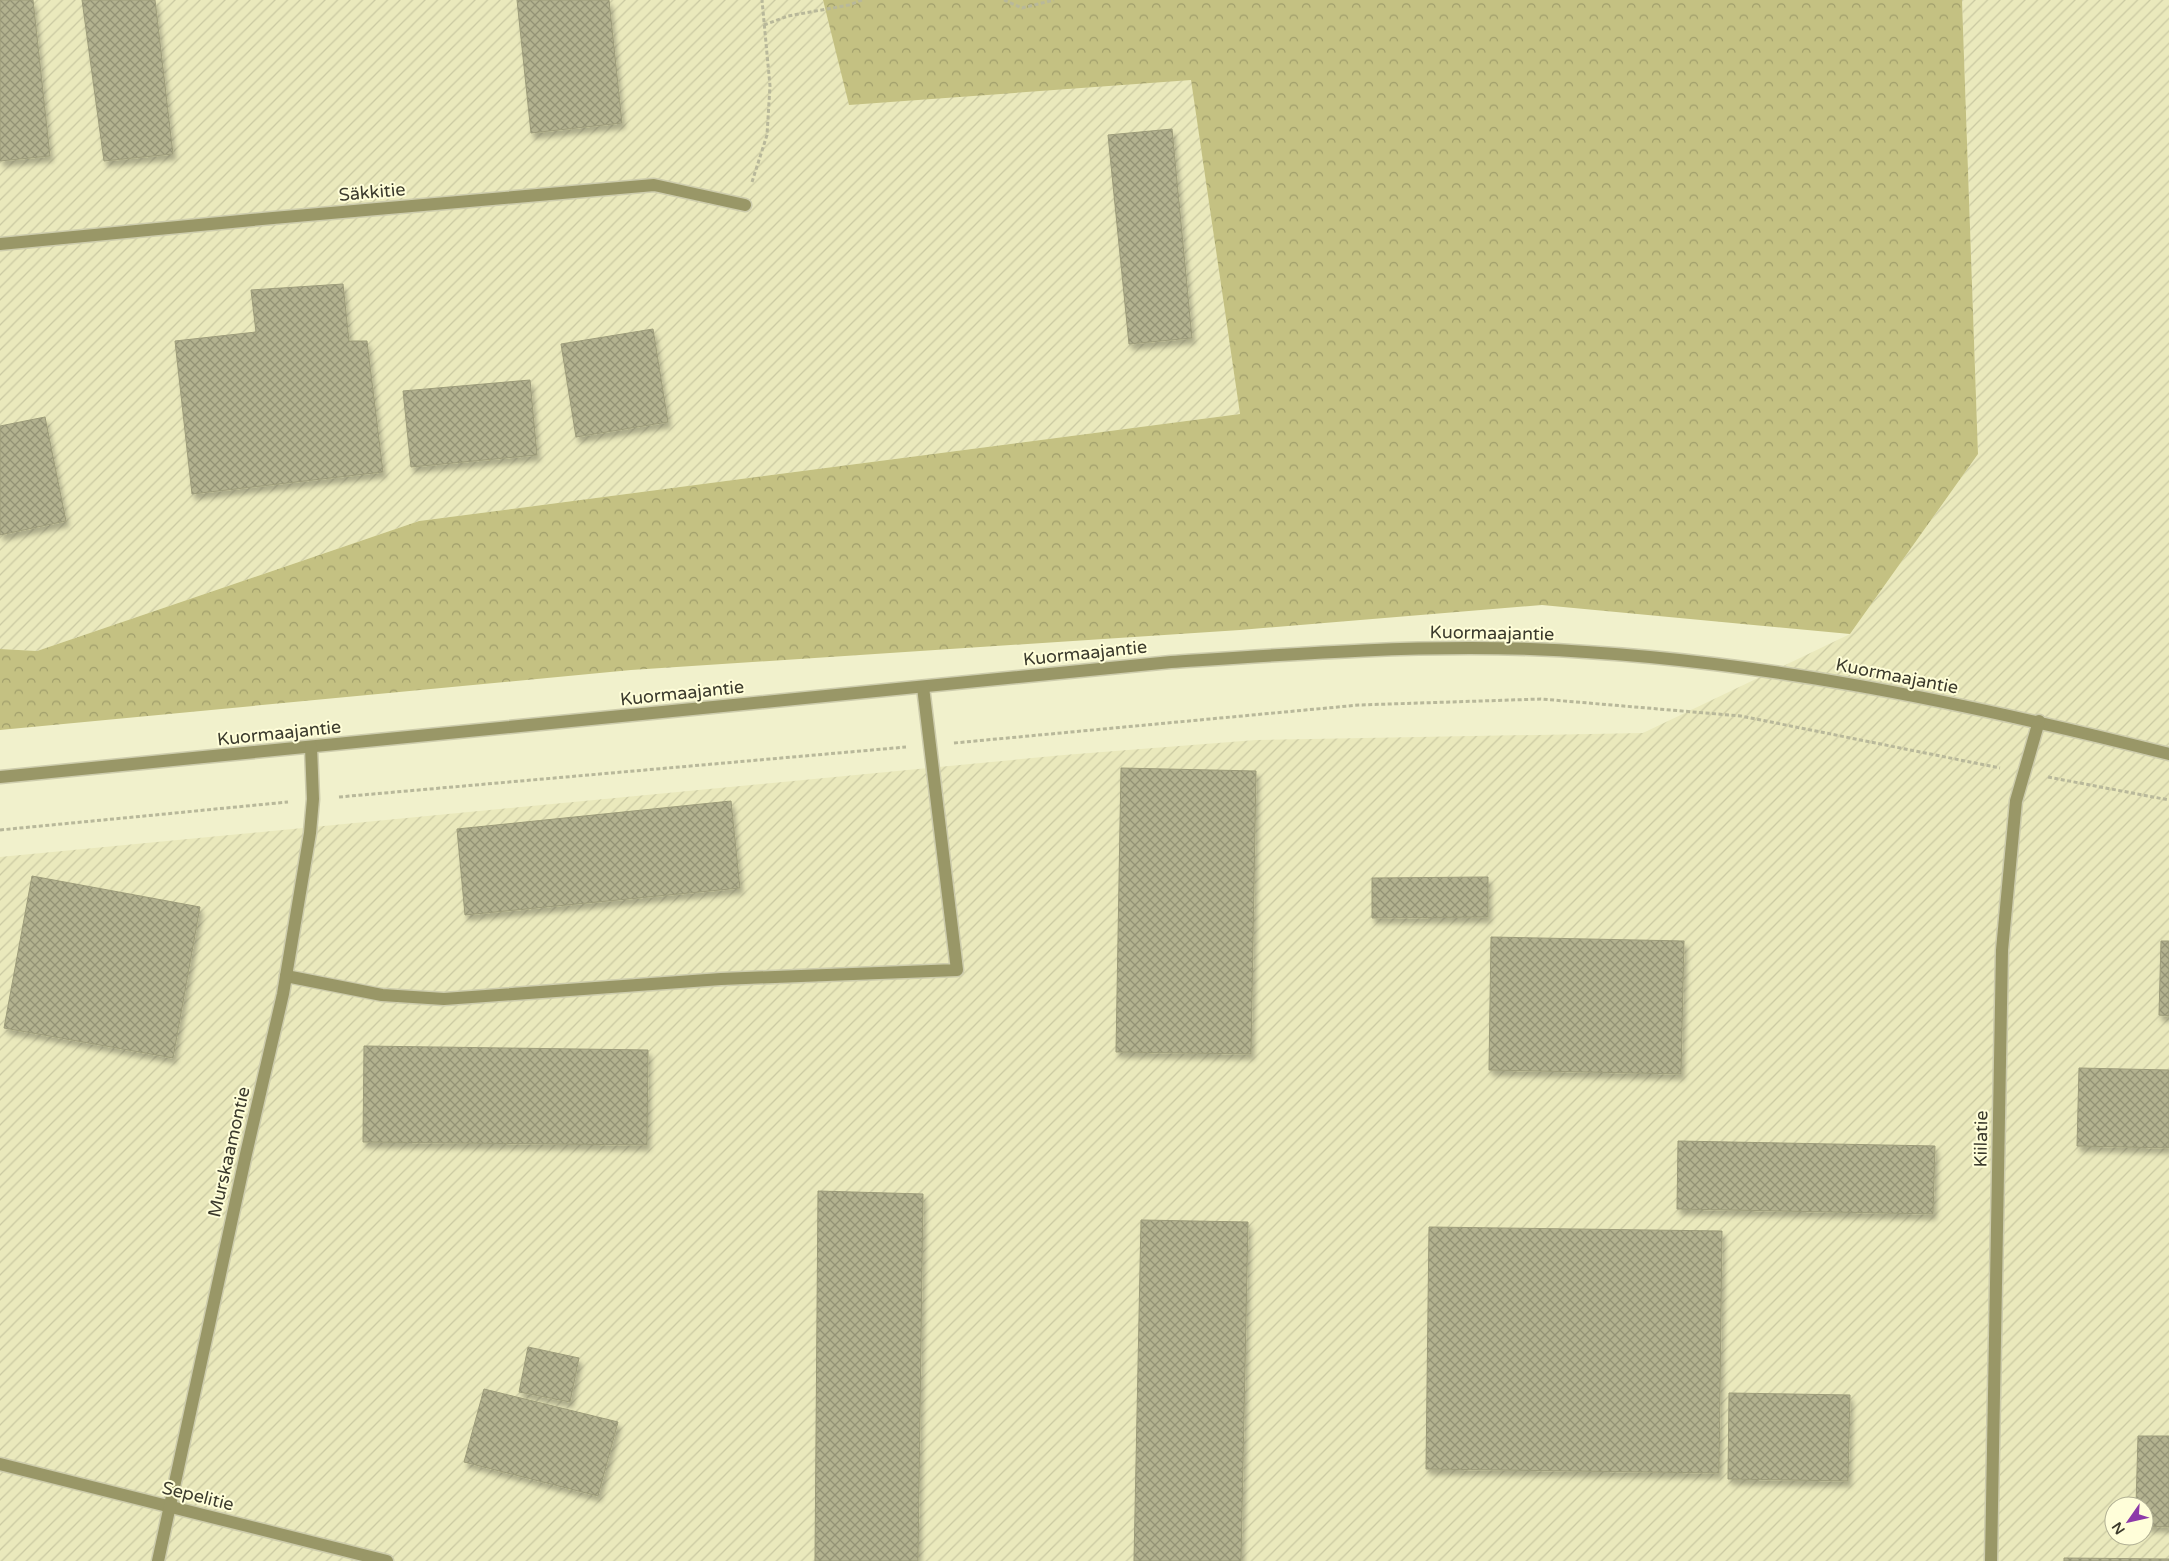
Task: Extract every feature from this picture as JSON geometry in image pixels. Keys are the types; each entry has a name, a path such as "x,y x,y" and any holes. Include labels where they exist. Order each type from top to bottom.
{"street":[{"name":"Säkkitie","path":"0,244 283,217 654,186 745,205"},
{"name":"Kuormaajantie","path":"0,777 1171,662 1342,651 1530,649 1734,666 1857,685 2040,721 2169,754"},
{"path":"286,976 382,995 444,999 721,979 957,970 923,687"},
{"name":"Kiilatie","path":"1991,1561 2002,950 2016,801 2023,772 2040,721"},
{"name":"Murskaamontie","path":"158,1561 286,976 310,833 313,799 311,747"},
{"name":"Sepelitie","path":"0,1464 387,1561"}],"path":[{"path":"745,205 767,135 770,86 762,0"},
{"path":"764,24 788,16 849,5 862,0"},
{"path":"1004,0 1022,8 1054,0"},
{"path":"0,830 313,799 1359,705 1541,699 1741,716 2169,800"}],"shaded area":[{"path":"0,0 823,0 850,104 1191,79 1240,414 419,521 37,651 0,649"},
{"path":"1962,0 2169,0 2169,1561 0,1561 0,857 1064,755 1256,740 1643,733 1850,634 1978,454"}],"green space":[{"path":"823,0 1962,0 1978,454 1850,634 1542,605 1240,630 631,670 0,730 0,649 37,651 419,521 1240,414 1191,80 849,105"}],"building":[{"path":"0,0 33,0 50,156 0,161"},
{"path":"82,0 155,0 173,154 104,161"},
{"path":"517,0 609,0 622,123 531,133"},
{"path":"1172,129 1192,338 1129,344 1108,135"},
{"path":"343,284 349,341 367,341 383,472 192,494 175,341 256,332 251,290"},
{"path":"653,329 668,422 576,437 561,344"},
{"path":"530,380 537,455 411,467 403,391"},
{"path":"45,417 66,521 0,535 0,426"},
{"path":"1121,768 1256,771 1251,1054 1116,1052"},
{"path":"731,801 740,888 465,915 457,829"},
{"path":"32,876 200,907 173,1058 4,1028"},
{"path":"1488,877 1488,917 1372,918 1372,878"},
{"path":"1491,937 1684,941 1681,1074 1489,1070"},
{"path":"2161,941 2169,941 2169,1016 2159,1015"},
{"path":"364,1046 648,1050 647,1145 363,1142"},
{"path":"2079,1068 2169,1070 2169,1148 2077,1146"},
{"path":"1678,1141 1935,1146 1933,1214 1677,1209"},
{"path":"818,1191 923,1194 918,1561 815,1561"},
{"path":"1141,1220 1248,1222 1241,1561 1134,1561"},
{"path":"1429,1227 1722,1231 1719,1473 1426,1469"},
{"path":"528,1347 579,1358 570,1402 519,1392"},
{"path":"484,1389 618,1422 598,1496 464,1462"},
{"path":"1729,1393 1850,1395 1848,1481 1728,1479"},
{"path":"2138,1436 2169,1436 2169,1527 2154,1526 2154,1496 2136,1496"},
{"path":"2064,1558 2169,1559 2169,1561 2064,1561"}]}
